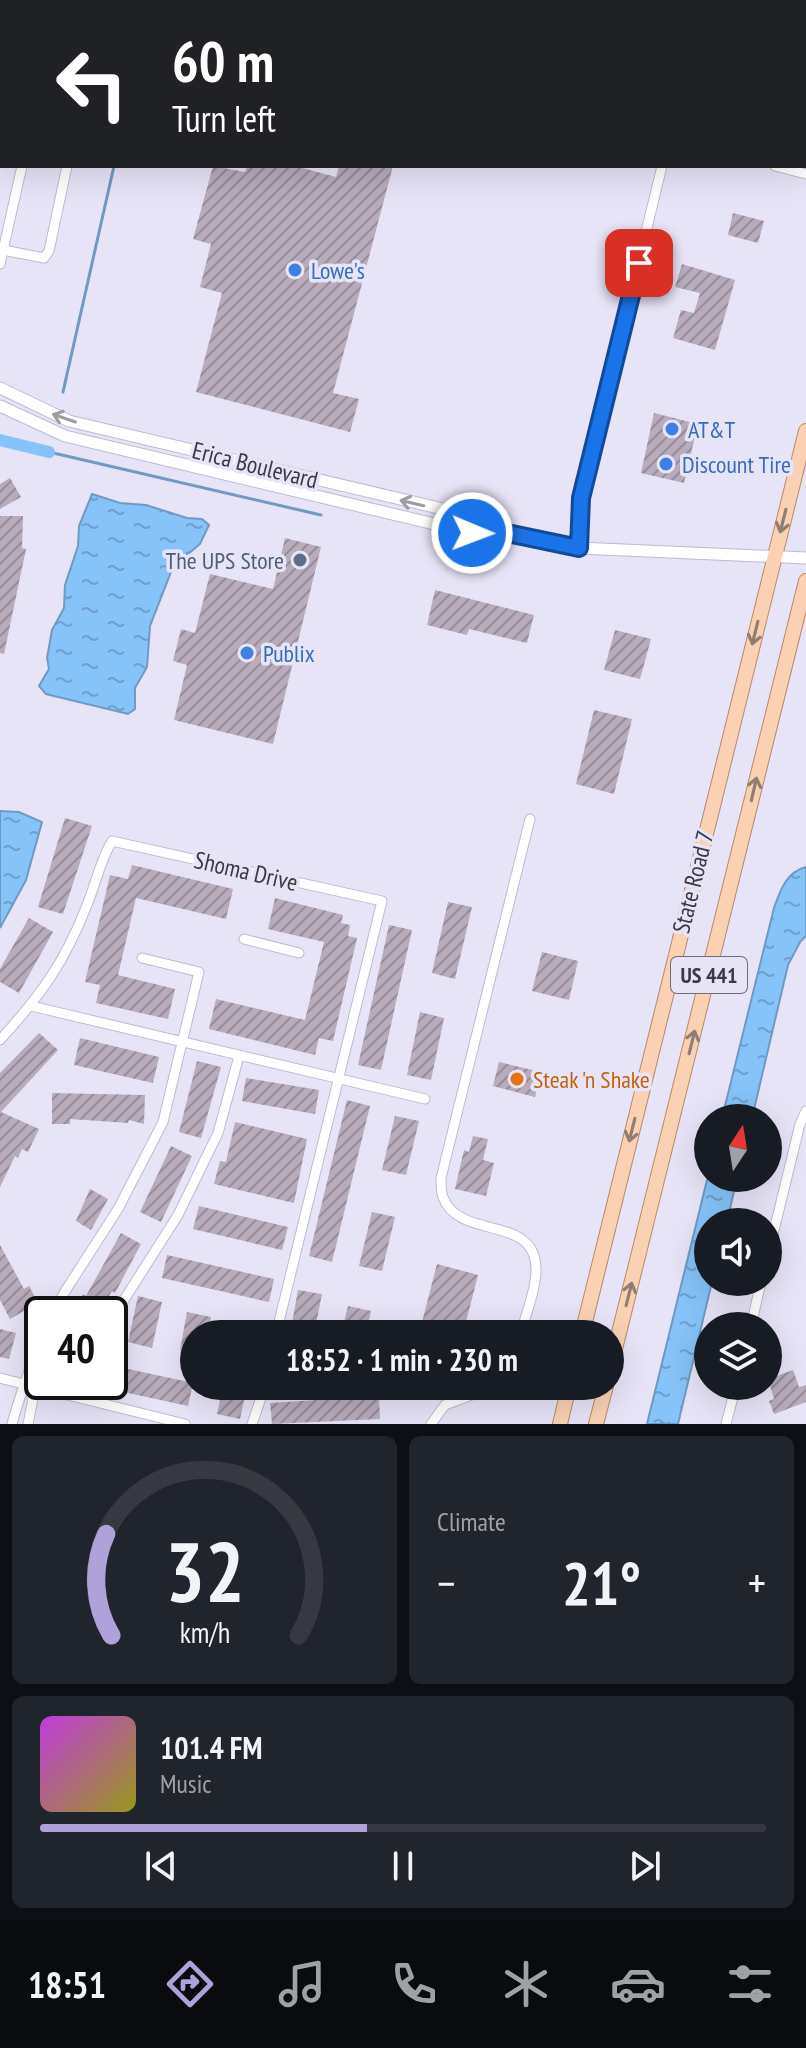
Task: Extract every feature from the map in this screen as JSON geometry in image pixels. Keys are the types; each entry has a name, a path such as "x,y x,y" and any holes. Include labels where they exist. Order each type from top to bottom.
{"main road":[{"name":"State Road 7","path":"585,1320 806,431"},
{"name":"State Road 7","path":"622,1320 806,581"},
{"path":"560,1424 566,1400"},
{"path":"596,1424 602,1400"}],"street":[{"path":"0,264 22,168"},
{"path":"3,250 44,258 49,251 67,168"},
{"path":"579,548 581,498 662,168"},
{"path":"783,168 806,174"},
{"name":"Erica Boulevard","path":"0,388 69,421 477,517 512,534"},
{"name":"Erica Boulevard","path":"0,406 65,436 472,533 512,534 579,548 806,558"},
{"path":"524,1320 536,1273 528,1244 513,1233 469,1222 452,1211 443,1197 441,1178 530,819"},
{"name":"Shoma Drive","path":"0,1040 55,974 112,841 382,901 280,1320"},
{"path":"244,939 299,953"},
{"path":"64,1296 148,1156 163,1122 199,972 142,958"},
{"path":"31,1006 425,1099"},
{"path":"126,1296 183,1206 218,1133 239,1056"},
{"path":"779,1208 806,1111"},
{"path":"0,1378 24,1384"},
{"path":"12,1424 24,1387"},
{"path":"28,1424 33,1400"},
{"path":"89,1400 185,1424"},
{"path":"252,1424 260,1400"},
{"path":"431,1424 445,1405 458,1400"},
{"path":"726,1424 732,1400"}],"water":[{"path":"92,494 120,503 146,505 187,518 202,519 209,525 200,544 173,567 150,626 147,667 135,688 135,709 128,714 46,694 39,686 49,669 47,658 52,630 64,608 65,585 78,546 79,526"},
{"path":"0,811 19,812 42,822 26,880 0,928"},
{"path":"806,867 806,936 788,965 755,1104 725,1104 774,908 781,889"},
{"path":"704,1192 734,1192 730,1208 700,1208"},
{"path":"694,1233 694,1296 709,1296 705,1312 694,1312 694,1357 678,1424 647,1424"}],"building":[{"path":"212,168 245,172 246,168 302,168 336,177 338,168 392,168 333,393 359,399 350,432 196,392 222,293 200,287 211,244 193,239"},
{"path":"733,213 764,221 758,243 728,235"},
{"path":"682,264 735,280 715,350 673,338 681,310 694,313 700,293 675,287"},
{"path":"654,413 698,424 684,483 641,473"},
{"path":"10,478 21,497 0,509 0,484"},
{"path":"0,516 23,516 22,548 26,549 4,654 0,653"},
{"path":"285,538 321,547 273,744 174,720 187,665 173,661 181,629 195,633 210,574 273,589"},
{"path":"435,590 534,615 527,643 469,629 467,635 427,625"},
{"path":"615,630 651,639 640,679 604,670"},
{"path":"594,710 632,719 614,794 576,784"},
{"path":"65,818 92,826 63,914 38,907"},
{"path":"132,865 233,889 226,919 136,898 118,975 175,989 168,1019 96,1003 100,985 85,982 110,875 128,879"},
{"path":"275,898 343,915 341,923 350,925 348,936 357,938 333,1041 319,1038 315,1055 209,1029 216,999 305,1020 324,942 268,929"},
{"path":"448,902 472,907 455,979 432,973"},
{"path":"29,918 53,932 19,993 0,982 0,969"},
{"path":"389,925 412,930 381,1070 358,1065"},
{"path":"542,952 578,961 569,1000 532,991"},
{"path":"420,1012 444,1018 431,1080 407,1075"},
{"path":"39,1033 58,1050 1,1112 39,1129 28,1152 22,1149 18,1158 15,1156 0,1187 0,1073"},
{"path":"80,1038 159,1057 153,1083 74,1065"},
{"path":"197,1061 221,1067 201,1138 179,1132"},
{"name":"Steak 'n Shake","path":"499,1062 541,1072 535,1097 493,1086"},
{"path":"246,1078 319,1090 315,1114 242,1101"},
{"path":"52,1093 145,1095 144,1124 129,1120 128,1123 70,1119 70,1124 52,1124"},
{"path":"347,1100 370,1106 332,1262 309,1256"},
{"path":"395,1116 419,1121 406,1175 382,1170"},
{"path":"235,1122 307,1139 294,1203 214,1184 220,1161 226,1162"},
{"path":"473,1136 488,1139 483,1160 494,1163 486,1196 455,1189 464,1150 469,1152"},
{"path":"171,1146 192,1156 161,1222 140,1212"},
{"path":"90,1189 108,1199 91,1230 76,1221"},
{"path":"199,1206 288,1227 282,1250 193,1229"},
{"path":"372,1212 395,1217 382,1271 359,1266"},
{"path":"121,1233 141,1244 115,1293 86,1296"},
{"path":"0,1245 24,1289 29,1286 34,1296 24,1296 24,1311 10,1319 0,1300"},
{"path":"167,1255 274,1279 269,1302 162,1278"},
{"path":"437,1264 478,1275 467,1320 423,1320"},
{"path":"298,1290 322,1294 317,1320 293,1320"},
{"path":"138,1296 162,1302 152,1348 128,1342"},
{"path":"348,1306 371,1311 369,1320 344,1320"},
{"path":"187,1312 211,1317 210,1320 186,1320"},
{"path":"0,1329 16,1333 9,1359 0,1357"},
{"path":"128,1369 180,1380 180,1400 189,1400 188,1406 128,1393"},
{"path":"793,1370 799,1387 806,1385 806,1402 774,1414 769,1401 782,1400 782,1374"},
{"path":"220,1400 244,1400 240,1419 217,1414"},
{"path":"379,1400 380,1419 272,1424 270,1403"}],"waterway":[{"path":"63,392 114,168"},
{"path":"0,440 49,452"},
{"path":"49,452 321,515"}],"place":[{"name":"Lowe's","path":"295,270"},
{"name":"AT&T","path":"672,429"},
{"name":"Discount Tire","path":"666,464"},
{"name":"The UPS Store","path":"300,560"},
{"name":"Publix","path":"247,653"},
{"name":"Steak 'n Shake","path":"517,1079"}],"route":[{"path":"472,533 512,534 579,548 581,498 639,263"}]}
